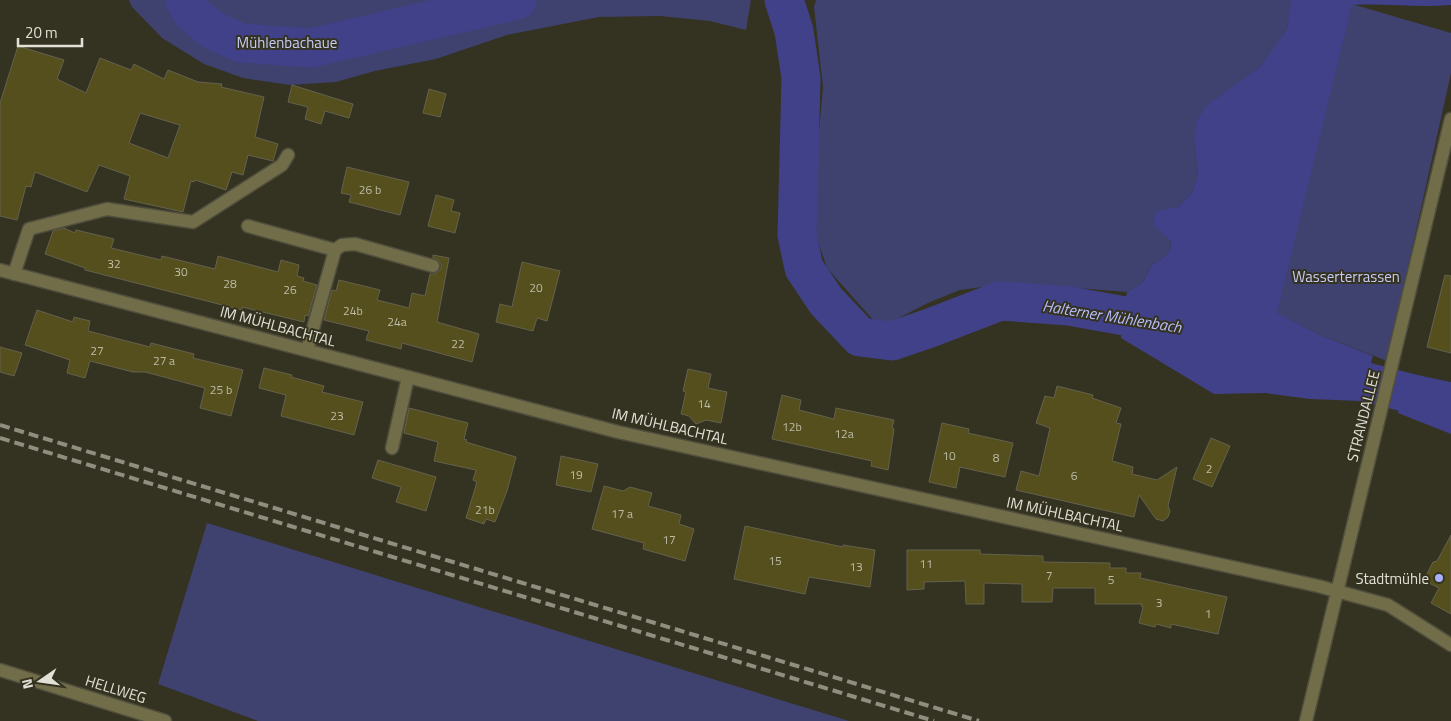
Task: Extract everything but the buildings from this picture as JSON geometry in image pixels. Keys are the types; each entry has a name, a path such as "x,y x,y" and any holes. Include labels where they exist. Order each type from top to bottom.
{"street":[{"name":"STRANDALLEE","path":"1306,721 1451,119"},
{"path":"14,274 29,229 107,208 193,222 282,165 288,155"},
{"path":"248,226 335,250"},
{"path":"307,350 335,250 342,245 355,244 433,266"},
{"name":"IM MÜHLBACHTAL","path":"0,270 618,432 1337,591 1388,605 1451,645"},
{"path":"392,448 408,377"},
{"name":"HELLWEG","path":"0,670 166,721"}],"green space":[{"name":"Mühlenbachaue","path":"129,0 751,0 746,30 710,21 660,16 599,17 507,35 436,59 375,71 336,82 290,85 243,78 204,64 162,38 132,7"},
{"path":"816,0 1291,0 1292,2 1287,29 1275,47 1260,67 1240,82 1194,141 1198,174 1192,192 1179,207 1166,236 1171,242 1170,250 1164,257 1152,265 1142,283 1127,292 1012,283 960,290 930,302 889,323 875,322 827,268 811,221 823,87 814,7"},
{"name":"Wasserterrassen","path":"1352,4 1451,33 1451,73 1387,361 1320,335 1276,313"},
{"path":"207,523 849,721 258,721 158,684"}],"shaded area":[{"path":"1291,0 1451,0 1451,5 1439,6 1352,5 1277,313 1320,335 1373,356 1360,401 1310,399 1265,393 1214,394 1121,338 1122,315 1127,292 1142,283 1152,265 1164,257 1170,250 1171,242 1153,224 1156,211 1179,207 1192,192 1198,174 1194,141 1197,120 1207,105 1260,67 1287,29"},
{"path":"1408,373 1451,382 1451,434 1398,413"}],"waterway":[{"name":"Halterner Mühlenbach","path":"185,0 192,13 212,30 241,43 311,48 517,0"},
{"name":"Halterner Mühlenbach","path":"784,0 794,31 801,78 797,235 804,268 826,301 860,337 892,341 1000,301 1069,306 1175,325"},
{"name":"Halterner Mühlenbach","path":"1316,369 1451,404"}],"railway":[{"path":"0,425 979,721"},
{"path":"0,438 934,721"}],"place":[{"name":"Stadtmühle","path":"1439,578"}]}
